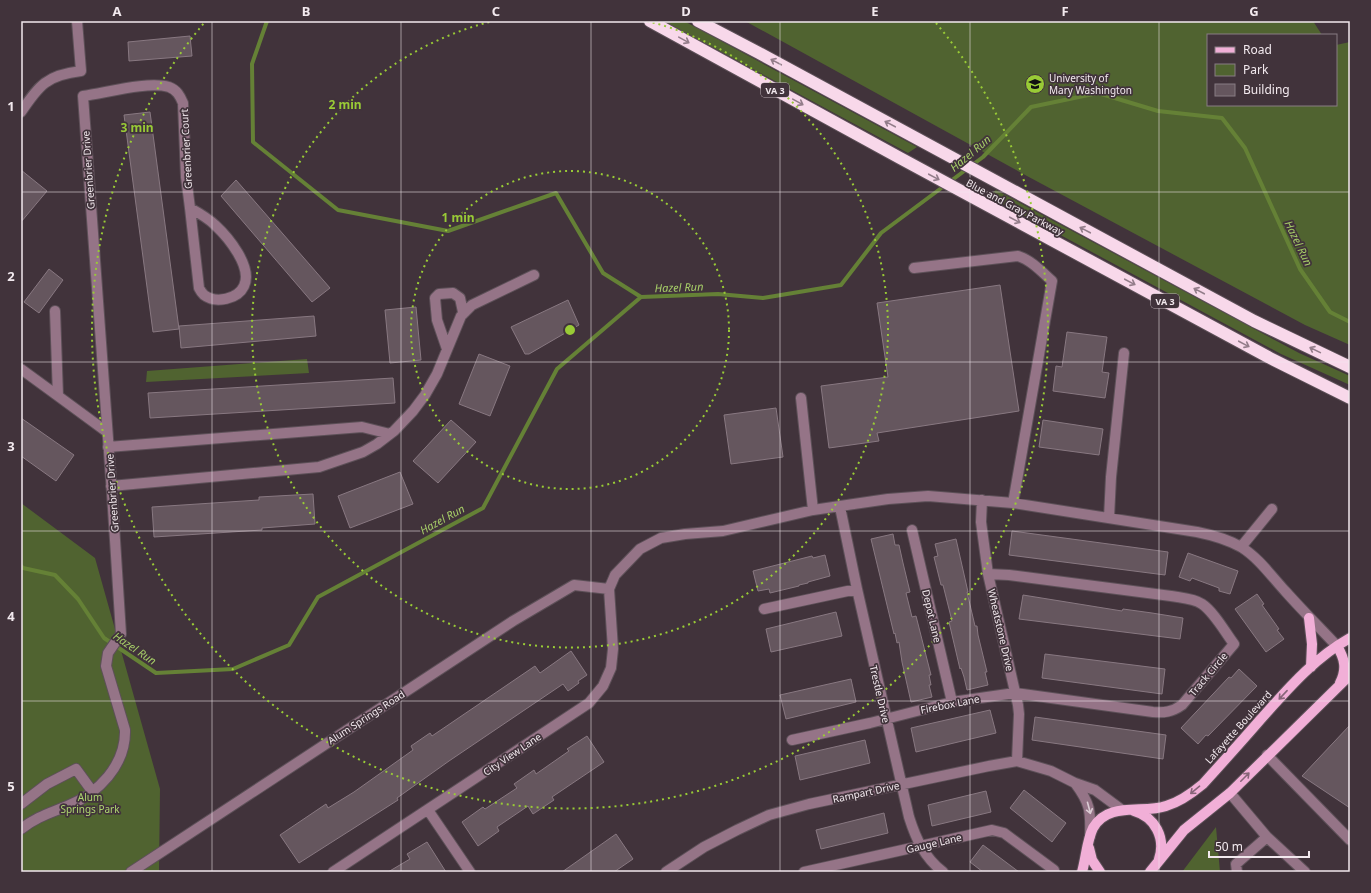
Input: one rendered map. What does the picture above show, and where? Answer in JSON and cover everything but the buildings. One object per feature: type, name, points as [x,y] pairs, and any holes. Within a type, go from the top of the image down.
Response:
[{"type":"highway","name":"Blue and Gray Parkway","points":[[650,21],[1270,358],[1350,398]]},
{"type":"highway","name":"Blue and Gray Parkway","points":[[698,21],[1254,321],[1350,367]]},
{"type":"main road","points":[[1310,618],[1312,644],[1311,667]]},
{"type":"main road","name":"Lafayette Boulevard","points":[[1082,872],[1089,841],[1098,821],[1111,812],[1122,810],[1154,809],[1166,806],[1190,795],[1203,784],[1284,694],[1311,667],[1337,646],[1350,638]]},
{"type":"main road","points":[[1337,646],[1344,659],[1345,665],[1342,678],[1338,686]]},
{"type":"main road","name":"Lafayette Boulevard","points":[[1154,868],[1184,830],[1230,792],[1350,675]]},
{"type":"main road","name":"Lafayette Boulevard","points":[[1132,810],[1146,816],[1157,828],[1160,834],[1162,846],[1154,868]]},
{"type":"main road","points":[[1089,841],[1092,860],[1100,872]]},
{"type":"street","points":[[21,112],[35,91],[46,82],[67,72],[81,71],[77,21]]},
{"type":"street","name":"Greenbrier Court","points":[[83,96],[145,86],[169,87],[176,91],[180,96],[183,103],[186,177],[199,288],[203,295],[209,298],[222,300],[231,298],[245,285],[246,274],[243,263],[225,235],[201,214],[190,208]]},
{"type":"street","name":"Greenbrier Drive","points":[[21,829],[43,814],[68,806],[92,791],[109,775],[122,756],[125,741],[125,730],[106,666],[108,653],[121,634],[83,96]]},
{"type":"street","points":[[914,268],[1018,256],[1029,261],[1052,281],[1013,503]]},
{"type":"street","points":[[111,486],[319,467],[362,452],[377,444],[390,434],[413,411],[425,395],[437,374],[463,312],[472,305],[534,275]]},
{"type":"street","points":[[447,349],[437,320],[435,298],[439,294],[453,293],[460,298],[463,312]]},
{"type":"street","points":[[54,311],[58,396]]},
{"type":"street","points":[[1109,518],[1111,477],[1124,353]]},
{"type":"street","points":[[21,369],[107,432]]},
{"type":"street","points":[[801,398],[813,510]]},
{"type":"street","points":[[108,447],[362,427],[390,434]]},
{"type":"street","points":[[609,589],[615,575],[640,549],[661,538],[685,534],[723,531],[813,510],[888,499],[928,496],[982,500],[1013,503],[1216,536],[1241,547],[1254,556],[1337,646]]},
{"type":"street","name":"Wheatstone Drive","points":[[982,500],[981,522],[988,574],[1019,714],[1017,761]]},
{"type":"street","name":"Trestle Drive","points":[[840,507],[857,589],[909,817],[920,846],[930,860],[943,872]]},
{"type":"street","points":[[1241,547],[1272,509]]},
{"type":"street","name":"Depot Lane","points":[[912,530],[952,702]]},
{"type":"street","name":"Track Circle","points":[[988,574],[1009,575],[1171,596],[1197,601],[1209,610],[1234,644],[1182,705],[1168,712],[1152,712],[1015,693]]},
{"type":"street","name":"Alum Springs Road","points":[[131,872],[520,617],[574,585],[609,589]]},
{"type":"street","name":"City View Lane","points":[[333,872],[589,703],[603,686],[611,668],[613,649],[609,589]]},
{"type":"street","points":[[764,610],[857,589]]},
{"type":"street","name":"Firebox Lane","points":[[792,740],[870,723],[952,702],[1015,693]]},
{"type":"street","points":[[1267,755],[1350,840]]},
{"type":"street","name":"Rampart Drive","points":[[666,872],[704,848],[769,815],[809,804],[1017,761],[1051,770],[1075,783],[1095,790],[1122,810]]},
{"type":"street","points":[[21,804],[47,784],[76,769],[92,791]]},
{"type":"street","points":[[1075,783],[1085,797],[1091,817],[1089,841]]},
{"type":"street","points":[[1230,792],[1267,837],[1305,872]]},
{"type":"street","points":[[428,810],[470,872]]},
{"type":"street","name":"Gauge Lane","points":[[804,872],[846,868],[920,846],[988,831],[1004,833],[1054,870]]},
{"type":"street","points":[[1237,872],[1236,864],[1267,837]]},
{"type":"green space","points":[[664,21],[684,21],[917,147],[908,153]]},
{"type":"green space","points":[[745,21],[1313,21],[1321,34],[1207,34],[1207,106],[1337,106],[1337,45],[1350,42],[1350,345],[1305,325],[1027,176]]},
{"type":"green space","points":[[996,190],[1299,353],[1350,376],[1350,385],[1281,354],[988,196]]},
{"type":"green space","points":[[307,359],[309,373],[146,382],[147,371]]},
{"type":"green space","name":"Alum Springs Park","points":[[21,503],[95,558],[160,789],[159,872],[21,872]]},
{"type":"green space","points":[[1216,827],[1220,872],[1182,872]]},
{"type":"waterway","points":[[267,21],[252,64],[253,142],[338,210],[448,231],[556,193],[603,273],[641,297]]},
{"type":"waterway","name":"Hazel Run","points":[[21,566],[23,568],[55,575],[78,599],[104,638],[156,673],[233,669],[289,645],[318,597],[483,508],[557,369],[641,297],[718,294],[763,298],[841,285],[881,233],[983,157],[1031,107],[1098,93],[1158,111],[1222,118],[1245,148],[1300,269],[1330,312],[1350,322]]},
{"type":"place","name":"University of Mary Washington","points":[[1035,84]]}]
